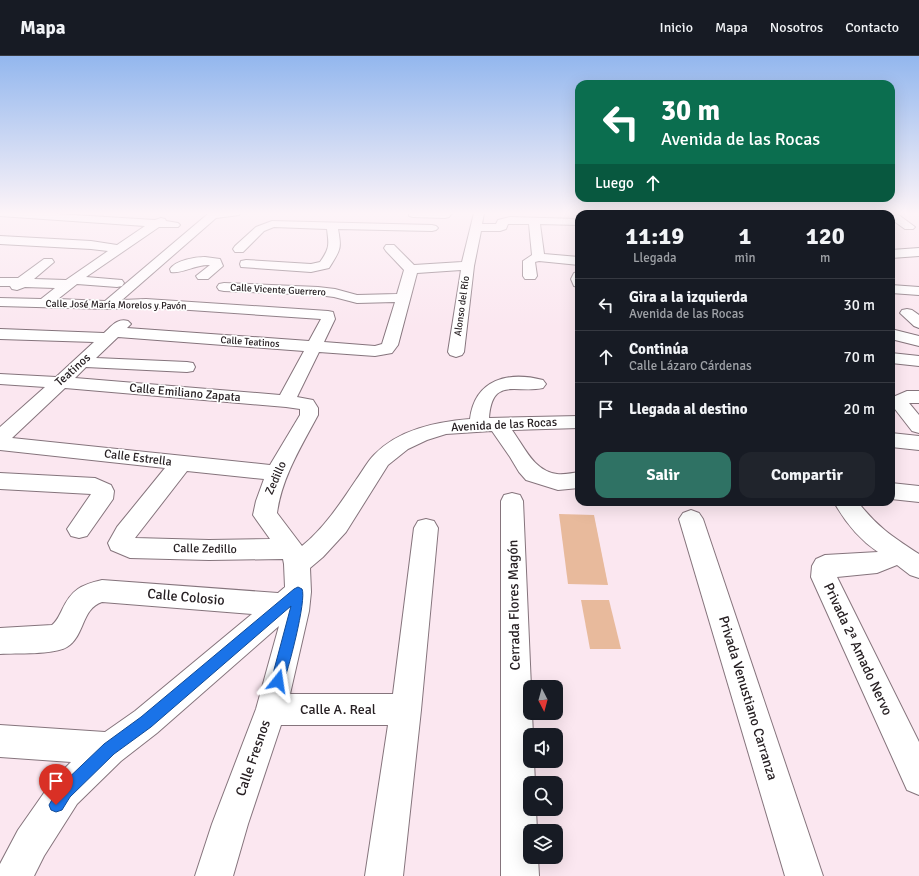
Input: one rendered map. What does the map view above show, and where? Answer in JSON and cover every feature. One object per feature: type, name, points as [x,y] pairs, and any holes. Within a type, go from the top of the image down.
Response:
[{"type":"street","points":[[43,304],[115,251]]},
{"type":"street","points":[[108,305],[170,251]]},
{"type":"street","points":[[246,264],[256,251]]},
{"type":"street","points":[[209,306],[239,267],[246,264],[319,267],[324,265],[333,251]]},
{"type":"street","points":[[393,251],[411,269],[468,266]]},
{"type":"street","name":"Alonso del Río","points":[[456,352],[471,251]]},
{"type":"street","points":[[537,251],[538,257]]},
{"type":"street","points":[[895,254],[919,252]]},
{"type":"street","points":[[530,276],[529,261],[532,259],[538,257],[575,261]]},
{"type":"street","points":[[152,267],[176,269],[198,261],[209,260],[216,262],[217,266],[202,276]]},
{"type":"street","points":[[0,298],[48,262]]},
{"type":"street","points":[[165,280],[176,269]]},
{"type":"street","points":[[402,298],[411,269]]},
{"type":"street","points":[[0,282],[117,283]]},
{"type":"street","name":"Calle Vicente Guerrero","points":[[224,287],[318,291],[335,293],[357,299],[402,298]]},
{"type":"street","points":[[895,289],[919,291]]},
{"type":"street","name":"Calle Teatinos","points":[[7,323],[111,335],[313,346],[375,351],[386,350],[390,345],[402,298]]},
{"type":"street","name":"Calle José María Morelos y Pavón","points":[[0,302],[108,305],[146,303],[328,314],[328,319],[313,346]]},
{"type":"street","name":"Teatinos","points":[[0,438],[146,303]]},
{"type":"street","points":[[907,312],[919,323]]},
{"type":"street","points":[[895,335],[919,341]]},
{"type":"street","points":[[286,401],[313,346]]},
{"type":"street","points":[[895,359],[919,362]]},
{"type":"street","points":[[82,362],[187,367]]},
{"type":"street","name":"Calle Emiliano Zapata","points":[[0,379],[59,382],[286,401],[306,404],[309,408]]},
{"type":"street","points":[[537,384],[509,382],[499,385],[487,394],[482,404],[488,425],[520,454],[526,467],[534,475],[558,482],[575,480]]},
{"type":"street","points":[[919,397],[907,397],[899,401],[901,406],[919,426]]},
{"type":"street","name":"Zedillo","points":[[292,578],[265,515],[267,498],[276,473],[309,415],[309,408]]},
{"type":"street","name":"Avenida de las Rocas","points":[[14,876],[31,843],[65,792],[109,749],[146,722],[292,578],[314,550],[338,525],[380,460],[401,444],[420,435],[445,428],[575,422]]},
{"type":"street","points":[[895,440],[919,443]]},
{"type":"street","name":"Calle Estrella","points":[[0,443],[276,473]]},
{"type":"street","name":"Calle Zedillo","points":[[181,463],[125,534],[120,544],[130,548],[210,550],[292,578]]},
{"type":"street","points":[[0,482],[95,486],[103,491],[102,498],[79,529]]},
{"type":"street","points":[[895,491],[919,494]]},
{"type":"street","name":"Cerrada Flores Magón","points":[[512,502],[520,876]]},
{"type":"street","points":[[848,506],[860,522],[875,537],[908,560]]},
{"type":"street","name":"Privada Venustiano Carranza","points":[[692,519],[804,876]]},
{"type":"street","points":[[384,876],[406,710],[426,528]]},
{"type":"street","name":"Privada 2ª Amado Nervo","points":[[908,560],[825,566],[824,577],[919,778]]},
{"type":"street","name":"Calle Colosio","points":[[0,641],[56,638],[66,631],[77,606],[88,595],[102,591],[292,578]]},
{"type":"street","name":"Calle Fresnos","points":[[214,876],[230,824],[270,709],[296,611],[292,578]]},
{"type":"street","name":"Calle A. Real","points":[[270,709],[406,710]]},
{"type":"street","points":[[0,741],[109,749]]},
{"type":"shaded area","points":[[559,514],[594,515],[608,585],[568,584]]},
{"type":"shaded area","points":[[581,600],[609,600],[621,649],[590,649]]},
{"type":"route","points":[[56,805],[65,792],[109,749],[146,722],[298,592],[296,611],[278,681]]}]
